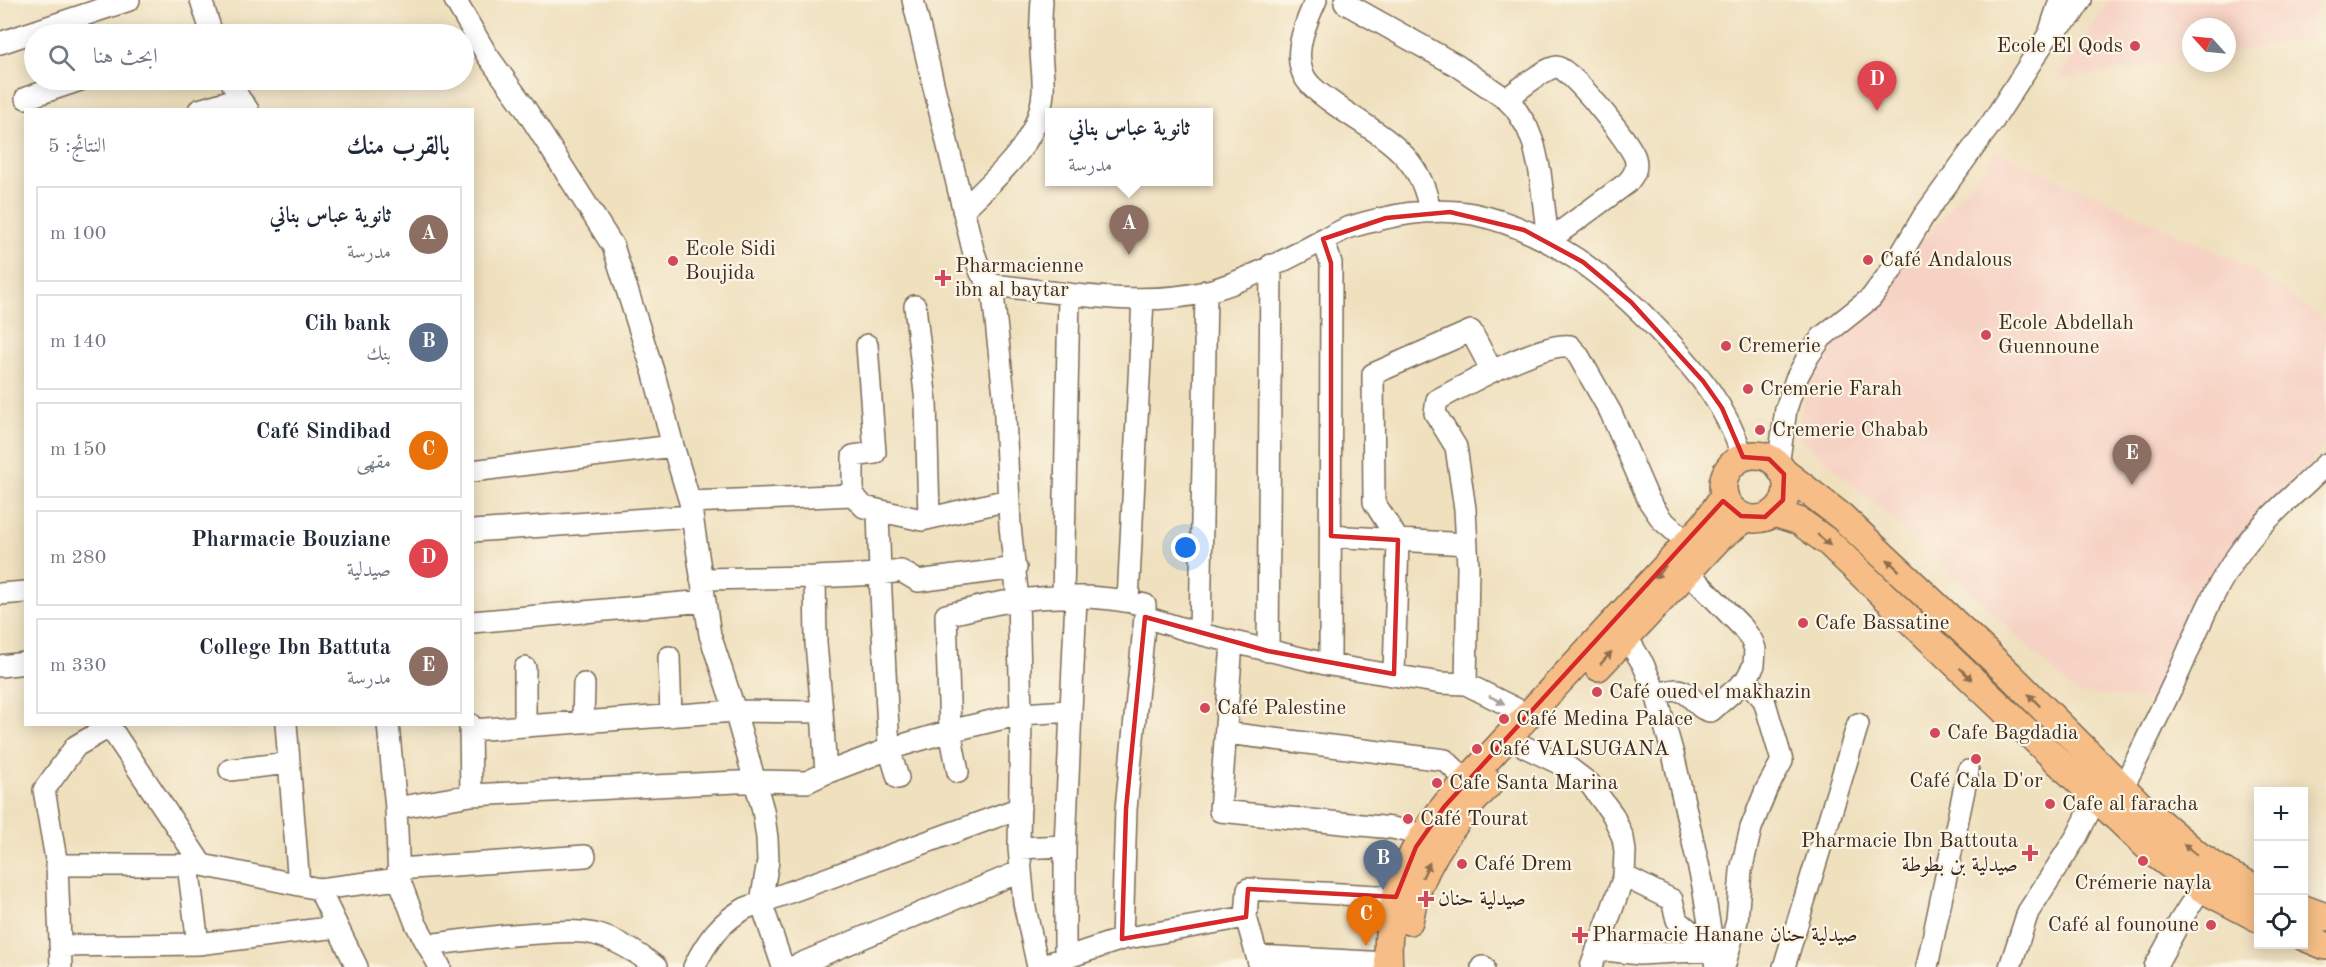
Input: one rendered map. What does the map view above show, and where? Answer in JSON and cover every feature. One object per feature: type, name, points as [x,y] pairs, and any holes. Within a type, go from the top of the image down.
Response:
[{"type":"main road","points":[[1779,468],[1785,479],[1786,490],[1781,505],[1774,513],[1760,518],[1746,518],[1730,508],[1724,496],[1723,486],[1726,473],[1731,465],[1743,458],[1759,456],[1769,459],[1851,525],[2011,676],[2122,789],[2198,855],[2254,886]]},
{"type":"main road","points":[[1395,966],[1388,931],[1395,897],[1407,867],[1424,836],[1444,807],[1705,524],[1724,496]]},
{"type":"main road","points":[[1774,513],[1799,521],[1829,543],[2155,854],[2201,888],[2254,915]]},
{"type":"main road","points":[[1395,966],[1418,887],[1434,855],[1455,823],[1481,792],[1687,571],[1719,538],[1746,518]]},
{"type":"main road","points":[[2308,910],[2326,917]]},
{"type":"main road","points":[[2308,939],[2326,946]]},
{"type":"street","points":[[57,24],[129,0]]},
{"type":"street","points":[[201,0],[208,24]]},
{"type":"street","points":[[455,0],[469,24]]},
{"type":"street","points":[[899,0],[915,6],[973,250],[981,273],[992,285],[1004,395],[1008,500],[1018,600],[1021,714],[1019,848],[1024,903],[1037,967],[1122,939],[1246,917]]},
{"type":"street","points":[[963,210],[1015,158],[1029,138],[1038,116],[1043,93],[1040,43],[1042,0]]},
{"type":"street","points":[[1316,0],[1299,57],[1302,72],[1310,84],[1323,96],[1402,152],[1423,183],[1430,212]]},
{"type":"street","points":[[1779,468],[1786,409],[1796,379],[1809,355],[1822,337],[1855,313],[1879,288],[1923,217],[1993,121],[2049,34],[2060,0]]},
{"type":"street","points":[[2049,34],[2071,16],[2080,0]]},
{"type":"street","points":[[1344,3],[1456,65],[1506,99],[1521,118],[1534,145],[1540,172],[1548,241]]},
{"type":"street","points":[[474,33],[487,55],[524,105],[613,246],[651,363],[691,509],[710,635],[757,781],[767,838],[768,861],[761,903],[783,967]]},
{"type":"street","points":[[0,43],[24,35]]},
{"type":"street","points":[[1506,99],[1547,71],[1556,67],[1561,68],[1587,93],[1633,152],[1636,160],[1634,174],[1627,183],[1548,241]]},
{"type":"street","points":[[26,99],[52,90]]},
{"type":"street","points":[[205,108],[239,96]]},
{"type":"street","points":[[992,285],[1069,294],[1143,299],[1177,297],[1206,291],[1271,265],[1323,239],[1362,223],[1430,212],[1472,214],[1501,222],[1548,241],[1583,262],[1631,302],[1683,357],[1722,408],[1743,458]]},
{"type":"street","points":[[1323,239],[1331,263],[1330,665]]},
{"type":"street","points":[[1268,651],[1271,265]]},
{"type":"street","points":[[1200,634],[1206,291]]},
{"type":"street","points":[[1065,958],[1065,846],[1070,711],[1069,294]]},
{"type":"street","points":[[1128,601],[1143,299]]},
{"type":"street","points":[[915,306],[926,402],[929,516]]},
{"type":"street","points":[[1394,674],[1398,540],[1374,502],[1373,374],[1471,331],[1492,371]]},
{"type":"street","points":[[867,345],[875,453],[853,456],[853,495],[864,507],[922,519],[1008,500]]},
{"type":"street","points":[[1466,684],[1465,509],[1456,447],[1435,413],[1437,400],[1492,371],[1554,346],[1570,346],[1578,355],[1611,413],[1649,501],[1662,520],[1687,542]]},
{"type":"street","points":[[474,471],[673,446]]},
{"type":"street","points":[[2122,789],[2154,727],[2199,625],[2226,573],[2242,548],[2264,522],[2326,464]]},
{"type":"street","points":[[474,531],[853,495]]},
{"type":"street","points":[[878,510],[889,750],[898,778]]},
{"type":"street","points":[[1331,536],[1466,544]]},
{"type":"street","points":[[701,579],[815,578],[901,572],[918,581],[1016,568]]},
{"type":"street","points":[[1656,694],[1680,691],[1690,696],[1702,710],[1710,711],[1751,673],[1755,657],[1752,641],[1743,628],[1687,571]]},
{"type":"street","points":[[815,578],[816,643],[826,773]]},
{"type":"street","points":[[0,594],[24,592]]},
{"type":"street","points":[[958,772],[950,731],[946,615],[1018,600],[1070,597],[1128,601],[1145,605],[1126,808],[1122,939]]},
{"type":"street","points":[[474,622],[705,601]]},
{"type":"street","points":[[1144,617],[1200,634],[1330,665],[1441,683],[1466,684],[1528,715]]},
{"type":"street","points":[[1626,636],[1643,664],[1656,694],[1690,821],[1718,962]]},
{"type":"street","points":[[1232,642],[1220,811],[1392,828],[1424,836]]},
{"type":"street","points":[[669,657],[671,716]]},
{"type":"street","points":[[0,666],[24,663]]},
{"type":"street","points":[[525,668],[525,726]]},
{"type":"street","points":[[1718,962],[1737,921],[1741,871],[1751,828],[1766,790],[1782,761],[1764,700],[1746,680]]},
{"type":"street","points":[[583,722],[584,684]]},
{"type":"street","points":[[471,795],[471,727],[525,726],[735,711],[822,712]]},
{"type":"street","points":[[396,808],[471,795],[757,781],[807,782],[889,750],[950,731],[1021,714],[1070,711]]},
{"type":"street","points":[[1784,967],[1858,724]]},
{"type":"street","points":[[61,967],[57,865],[44,790],[76,746],[108,726],[195,865],[198,944]]},
{"type":"street","points":[[286,726],[288,763],[309,887],[337,927],[357,967]]},
{"type":"street","points":[[388,726],[396,808],[398,874],[416,924],[440,967]]},
{"type":"street","points":[[1226,732],[1445,760],[1467,781]]},
{"type":"street","points":[[1525,747],[1569,768],[1590,784],[1613,815],[1623,838],[1624,876],[1594,958],[1640,954],[1718,962]]},
{"type":"street","points":[[230,770],[288,763]]},
{"type":"street","points":[[1927,967],[1968,771]]},
{"type":"street","points":[[2010,967],[2028,912],[2077,836],[2096,798]]},
{"type":"street","points":[[694,967],[706,945],[724,923],[737,913],[1020,808]]},
{"type":"street","points":[[1019,848],[1065,846]]},
{"type":"street","points":[[57,865],[195,865],[309,887],[398,874],[585,856]]},
{"type":"street","points":[[793,967],[1021,871]]},
{"type":"street","points":[[1624,876],[1672,900],[1677,920],[1718,962]]},
{"type":"street","points":[[2155,967],[2201,888]]},
{"type":"street","points":[[1395,897],[1248,889],[1246,917],[1258,961],[1395,966]]},
{"type":"street","points":[[60,946],[198,944],[337,927]]},
{"type":"street","points":[[428,945],[498,935],[572,930],[595,934],[617,942],[656,967]]},
{"type":"highlighted area","points":[[1450,212],[1524,230],[1583,262],[1631,302],[1703,381],[1722,408],[1743,457],[1769,459],[1784,474],[1783,500],[1765,517],[1741,516],[1723,501],[1444,807],[1416,847],[1396,897],[1248,889],[1246,917],[1122,939],[1126,809],[1145,617],[1268,651],[1394,674],[1398,540],[1331,536],[1331,263],[1323,239],[1386,218]]},
{"type":"shaded area","name":"Ecole El Qods","points":[[2110,0],[2324,0],[2310,19],[2314,39],[2236,52],[2236,18],[2182,18],[2182,60],[2056,81]]},
{"type":"shaded area","points":[[1998,151],[2245,265],[2326,320],[2326,445],[2312,463],[2265,506],[2225,557],[2151,700],[2076,693],[1917,541],[1797,435],[1807,389],[1828,346],[1857,324]]},
{"type":"place","name":"Ecole El Qods","points":[[2135,46]]},
{"type":"place","name":"Pharmacie Bouziane","points":[[1877,111]]},
{"type":"place","name":"ثانوية عباس بناني","points":[[1129,255]]},
{"type":"place","name":"Café Andalous","points":[[1868,260]]},
{"type":"place","name":"Ecole Sidi Boujida","points":[[673,261]]},
{"type":"place","name":"Pharmacienne ibn al baytar","points":[[943,278]]},
{"type":"place","name":"Ecole Abdellah Guennoune","points":[[1986,335]]},
{"type":"place","name":"Cremerie","points":[[1726,346]]},
{"type":"place","name":"Cremerie Farah","points":[[1748,389]]},
{"type":"place","name":"Cremerie Chabab","points":[[1760,430]]},
{"type":"place","name":"College Ibn Battuta","points":[[2132,485]]},
{"type":"place","name":"Cafe Bassatine","points":[[1803,623]]},
{"type":"place","name":"Café oued el makhazin","points":[[1597,692]]},
{"type":"place","name":"Café Palestine","points":[[1205,708]]},
{"type":"place","name":"Café Medina Palace","points":[[1504,719]]},
{"type":"place","name":"Cafe Bagdadia","points":[[1935,733]]},
{"type":"place","name":"Café VALSUGANA","points":[[1477,749]]},
{"type":"place","name":"Café Cala D'or","points":[[1976,759]]},
{"type":"place","name":"Cafe Santa Marina","points":[[1437,783]]},
{"type":"place","name":"Cafe al faracha","points":[[2050,804]]},
{"type":"place","name":"Café Tourat","points":[[1408,819]]},
{"type":"place","name":"Pharmacie Ibn Battouta صيدلية بن بطوطة","points":[[2030,853]]},
{"type":"place","name":"Crémerie nayla","points":[[2143,861]]},
{"type":"place","name":"Café Drem","points":[[1462,864]]},
{"type":"place","name":"Cih bank","points":[[1383,890]]},
{"type":"place","name":"صيدلية حنان","points":[[1426,899]]},
{"type":"place","name":"Café al founoune","points":[[2211,925]]},
{"type":"place","name":"Pharmacie Hanane صيدلية حنان","points":[[1580,935]]},
{"type":"place","name":"Café Sindibad","points":[[1366,946]]}]
